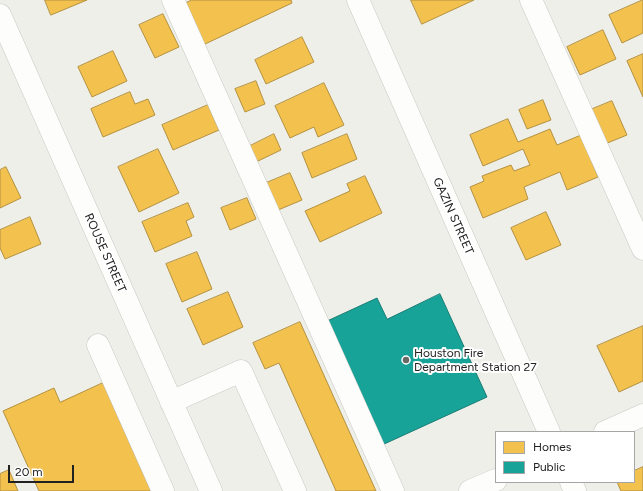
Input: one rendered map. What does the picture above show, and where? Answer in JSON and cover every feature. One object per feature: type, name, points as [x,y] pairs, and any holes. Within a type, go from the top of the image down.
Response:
[{"type":"street","points":[[173,0],[392,491]]},
{"type":"street","name":"GAZIN STREET","points":[[358,0],[548,431]]},
{"type":"street","points":[[531,0],[643,249]]},
{"type":"street","name":"ROUSE STREET","points":[[0,15],[211,491]]},
{"type":"street","points":[[98,346],[163,491]]},
{"type":"street","points":[[171,402],[241,371],[295,491]]},
{"type":"street","points":[[607,431],[643,415]]},
{"type":"street","points":[[470,491],[495,480]]},
{"type":"building: Homes","points":[[45,0],[87,0],[51,15]]},
{"type":"building: Homes","points":[[192,0],[291,0],[292,3],[203,45],[184,4]]},
{"type":"building: Homes","points":[[411,0],[474,0],[422,24]]},
{"type":"building: Homes","points":[[643,0],[643,33],[622,43],[609,15]]},
{"type":"building: Homes","points":[[163,14],[179,47],[155,58],[139,25]]},
{"type":"building: Homes","points":[[603,30],[616,59],[580,75],[567,47]]},
{"type":"building: Homes","points":[[302,37],[314,62],[266,84],[255,60]]},
{"type":"building: Homes","points":[[113,51],[127,81],[92,97],[78,67]]},
{"type":"building: Homes","points":[[643,54],[643,97],[627,61]]},
{"type":"building: Homes","points":[[256,81],[265,104],[245,112],[235,89]]},
{"type":"building: Homes","points":[[324,83],[344,125],[318,137],[314,127],[290,138],[275,106]]},
{"type":"building: Homes","points":[[130,92],[135,104],[148,99],[155,115],[103,137],[91,109]]},
{"type":"building: Homes","points":[[543,100],[551,120],[527,129],[519,110]]},
{"type":"building: Homes","points":[[612,101],[627,135],[605,144],[590,110]]},
{"type":"building: Homes","points":[[208,105],[219,130],[173,150],[162,125]]},
{"type":"building: Homes","points":[[508,119],[518,142],[550,129],[557,145],[581,135],[598,177],[567,190],[560,172],[524,187],[528,199],[483,218],[470,187],[484,181],[482,176],[511,165],[514,171],[530,165],[523,149],[483,166],[470,135]]},
{"type":"building: Homes","points":[[274,134],[281,150],[256,162],[248,147]]},
{"type":"building: Homes","points":[[347,134],[357,159],[312,178],[302,153]]},
{"type":"building: Homes","points":[[158,149],[179,193],[139,212],[118,167]]},
{"type":"building: Homes","points":[[6,167],[21,198],[0,208],[0,170]]},
{"type":"building: Homes","points":[[290,173],[302,200],[271,213],[259,186]]},
{"type":"building: Homes","points":[[365,176],[382,213],[320,242],[305,211],[350,191],[347,184]]},
{"type":"building: Homes","points":[[247,198],[256,219],[230,230],[221,208]]},
{"type":"building: Homes","points":[[188,203],[194,217],[186,221],[192,236],[155,252],[142,222]]},
{"type":"building: Homes","points":[[546,212],[561,245],[526,260],[511,228]]},
{"type":"building: Homes","points":[[30,217],[41,244],[5,259],[0,248],[0,230]]},
{"type":"building: Homes","points":[[197,252],[212,289],[182,302],[166,264]]},
{"type":"building: Homes","points":[[228,292],[243,327],[203,345],[187,309]]},
{"type":"building: Homes","points":[[300,322],[376,491],[336,491],[279,363],[265,369],[253,343]]},
{"type":"building: Homes","points":[[643,326],[643,381],[619,392],[597,346]]},
{"type":"building: Homes","points":[[103,383],[151,491],[39,491],[3,411],[54,388],[60,402]]},
{"type":"building: Homes","points":[[643,467],[643,491],[621,491],[617,483],[635,483],[635,471]]},
{"type":"building: Homes","points":[[9,470],[18,491],[0,491],[0,474]]},
{"type":"building: Public","name":"Houston Fire Department Station 27","points":[[440,294],[487,397],[382,445],[325,322],[377,298],[387,319]]},
{"type":"place","name":"Houston Fire Department Station 27","points":[[406,360]]}]
